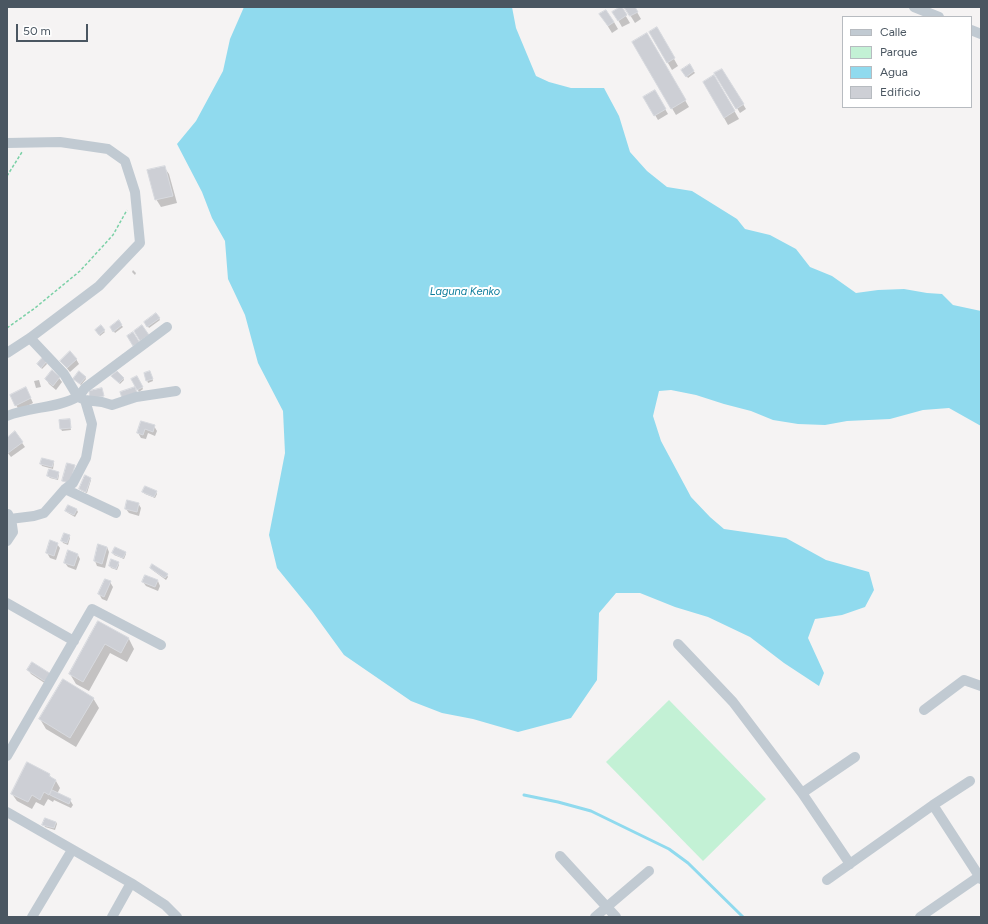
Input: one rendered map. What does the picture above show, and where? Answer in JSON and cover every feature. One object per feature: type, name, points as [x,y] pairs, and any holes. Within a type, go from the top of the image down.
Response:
[{"type":"street","points":[[914,7],[936,16]]},
{"type":"street","points":[[7,143],[60,142],[108,149],[125,161],[135,192],[140,243],[99,286],[30,338],[7,353]]},
{"type":"street","points":[[81,398],[85,388],[167,327]]},
{"type":"street","points":[[7,541],[13,532],[8,516],[34,516],[44,513],[65,489],[74,483],[86,458],[92,424],[81,398],[64,374],[30,338]]},
{"type":"street","points":[[7,416],[19,411],[81,398],[112,405],[136,397],[176,391]]},
{"type":"street","points":[[65,489],[116,513]]},
{"type":"street","points":[[7,603],[74,641]]},
{"type":"street","points":[[7,756],[92,609],[161,646]]},
{"type":"street","points":[[678,644],[733,702],[802,793],[850,864]]},
{"type":"street","points":[[924,710],[964,680],[981,686]]},
{"type":"street","points":[[802,793],[855,758]]},
{"type":"street","points":[[827,880],[933,805],[970,781]]},
{"type":"street","points":[[920,917],[980,877],[933,805]]},
{"type":"street","points":[[7,812],[131,883],[165,905],[177,917]]},
{"type":"street","points":[[32,917],[72,850]]},
{"type":"street","points":[[560,856],[616,917]]},
{"type":"street","points":[[595,917],[649,871]]},
{"type":"street","points":[[112,917],[131,883]]},
{"type":"path","points":[[7,176],[27,143]]},
{"type":"path","points":[[7,328],[35,308],[80,271],[113,235],[135,192]]},
{"type":"green space","points":[[669,700],[766,799],[703,861],[606,762]]},
{"type":"water","name":"Laguna Kenko","points":[[244,7],[512,7],[516,28],[536,76],[549,82],[571,88],[604,88],[619,116],[630,152],[647,171],[667,187],[692,191],[737,219],[745,229],[770,235],[796,249],[810,267],[832,276],[856,293],[904,289],[942,294],[953,305],[981,311],[981,426],[949,408],[923,410],[890,419],[847,421],[825,425],[798,424],[773,420],[751,411],[696,395],[671,390],[659,391],[653,416],[661,441],[691,497],[710,517],[724,529],[786,538],[826,560],[869,572],[874,590],[865,607],[842,615],[815,619],[808,638],[824,673],[819,686],[784,663],[750,637],[708,617],[675,607],[640,593],[616,593],[599,613],[597,680],[571,718],[518,732],[473,719],[442,713],[411,701],[344,655],[312,611],[277,568],[269,535],[285,453],[283,411],[258,363],[245,315],[228,279],[225,241],[212,218],[202,192],[177,144],[196,121],[223,71],[230,39]]},
{"type":"building","points":[[622,7],[627,15],[618,21],[612,12]]},
{"type":"building","points":[[624,7],[635,7],[638,12],[630,16]]},
{"type":"building","points":[[606,10],[614,22],[608,26],[599,14]]},
{"type":"building","points":[[657,27],[675,58],[667,63],[649,32]]},
{"type":"building","points":[[647,33],[686,100],[671,109],[632,42]]},
{"type":"building","points":[[690,64],[694,71],[686,77],[681,70]]},
{"type":"building","points":[[722,69],[744,104],[736,109],[714,73]]},
{"type":"building","points":[[714,75],[735,111],[724,118],[703,82]]},
{"type":"building","points":[[655,90],[666,109],[654,116],[643,97]]},
{"type":"building","points":[[165,166],[173,196],[155,200],[147,170]]},
{"type":"building","points":[[156,313],[160,318],[147,327],[144,322]]},
{"type":"building","points":[[119,320],[122,325],[113,332],[110,327]]},
{"type":"building","points":[[101,325],[105,330],[99,335],[95,330]]},
{"type":"building","points":[[142,325],[149,335],[140,341],[134,331]]},
{"type":"building","points":[[133,332],[140,343],[133,346],[127,336]]},
{"type":"building","points":[[70,351],[77,359],[67,368],[60,361]]},
{"type":"building","points":[[43,357],[47,361],[41,368],[37,364]]},
{"type":"building","points":[[52,370],[60,377],[53,386],[45,379]]},
{"type":"building","points":[[79,371],[86,377],[80,384],[73,379]]},
{"type":"building","points":[[117,371],[124,378],[119,383],[111,376]]},
{"type":"building","points":[[150,371],[153,379],[146,381],[144,373]]},
{"type":"building","points":[[137,376],[143,387],[137,390],[131,379]]},
{"type":"building","points":[[26,387],[31,398],[15,406],[10,395]]},
{"type":"building","points":[[135,387],[137,393],[122,398],[120,392]]},
{"type":"building","points":[[102,388],[104,396],[90,399],[89,391]]},
{"type":"building","points":[[70,419],[71,428],[60,429],[59,420]]},
{"type":"building","points":[[141,421],[155,425],[153,432],[145,429],[143,435],[137,433]]},
{"type":"building","points":[[15,431],[23,442],[8,453],[7,438]]},
{"type":"building","points":[[42,458],[54,461],[52,467],[40,464]]},
{"type":"building","points":[[67,463],[75,465],[70,483],[62,481]]},
{"type":"building","points":[[49,469],[59,472],[57,479],[47,476]]},
{"type":"building","points":[[85,475],[91,478],[86,492],[79,489]]},
{"type":"building","points":[[145,486],[157,491],[154,497],[142,492]]},
{"type":"building","points":[[127,500],[139,503],[137,512],[125,509]]},
{"type":"building","points":[[68,505],[77,509],[74,515],[65,511]]},
{"type":"building","points":[[64,533],[70,535],[67,543],[61,541]]},
{"type":"building","points":[[50,540],[58,543],[54,556],[46,553]]},
{"type":"building","points":[[98,544],[107,547],[102,564],[94,561]]},
{"type":"building","points":[[115,547],[126,552],[123,558],[112,553]]},
{"type":"building","points":[[68,550],[78,554],[74,566],[64,563]]},
{"type":"building","points":[[111,559],[119,562],[116,569],[109,566]]},
{"type":"building","points":[[152,564],[168,574],[165,578],[150,568]]},
{"type":"building","points":[[145,575],[158,580],[155,587],[142,582]]},
{"type":"building","points":[[105,579],[111,581],[104,597],[98,594]]},
{"type":"building","points":[[98,621],[129,638],[121,653],[105,644],[83,682],[69,674]]},
{"type":"building","points":[[32,662],[51,674],[46,682],[27,670]]},
{"type":"building","points":[[63,679],[94,698],[70,738],[39,719]]},
{"type":"building","points":[[27,762],[50,774],[49,776],[56,780],[49,795],[44,792],[40,800],[32,795],[28,802],[11,794]]},
{"type":"building","points":[[52,790],[71,799],[69,804],[50,795]]},
{"type":"building","points":[[45,818],[56,822],[54,828],[42,825]]},
{"type":"waterway","points":[[524,795],[591,811],[669,849],[688,863],[743,917]]}]
